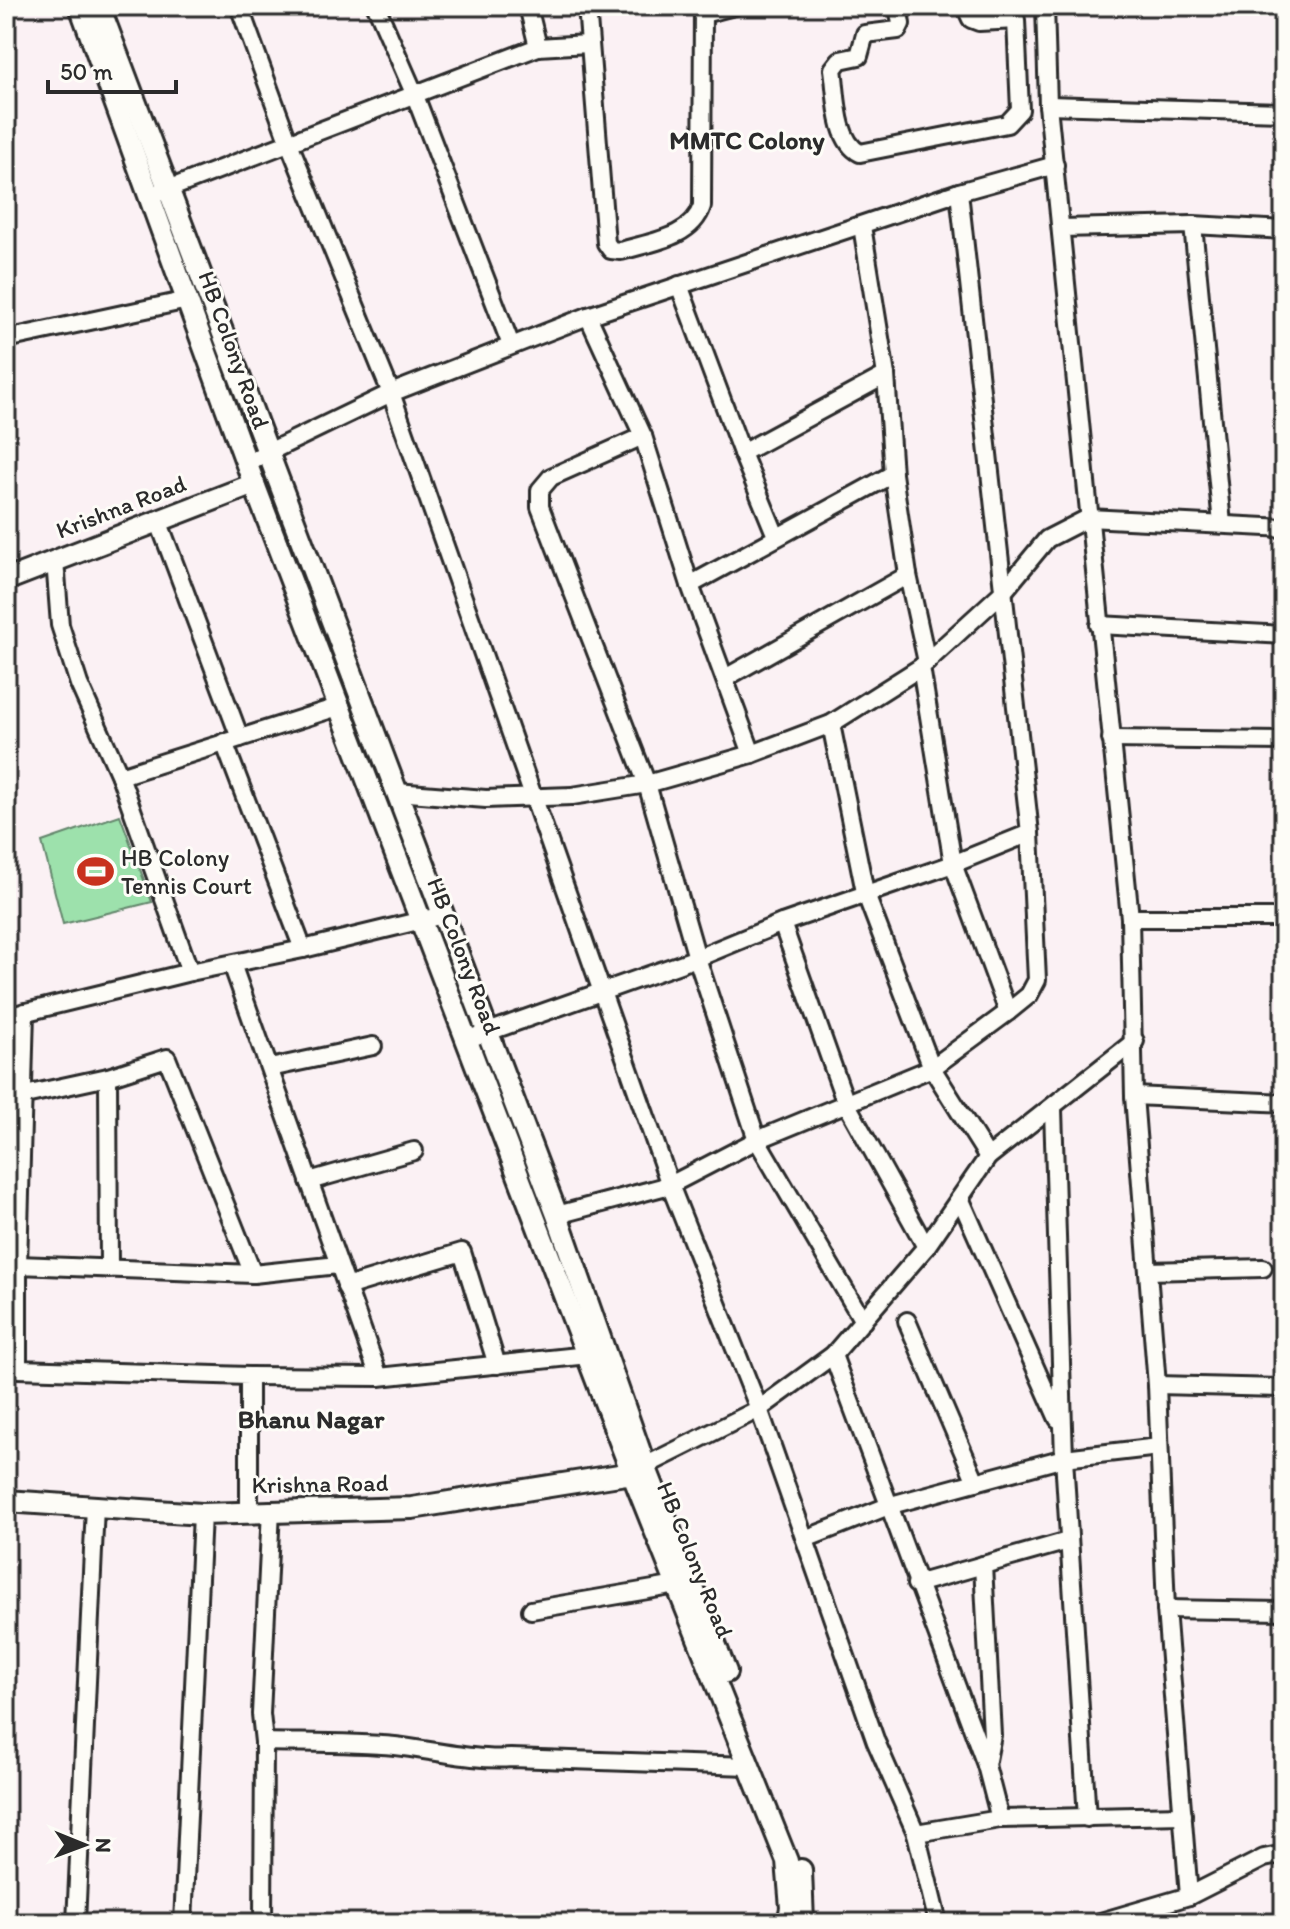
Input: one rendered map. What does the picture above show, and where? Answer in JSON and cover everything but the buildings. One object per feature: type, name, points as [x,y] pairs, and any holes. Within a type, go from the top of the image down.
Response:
[{"type":"street","name":"HB Colony Road","points":[[80,6],[160,192],[188,300],[246,463],[341,706],[433,918],[588,1355],[638,1470],[677,1585],[787,1861],[791,1908],[788,1923]]},
{"type":"street","points":[[6,1017],[433,918],[396,792],[266,454],[160,192],[99,6]]},
{"type":"street","points":[[239,6],[289,143],[391,393],[600,993],[670,1185],[759,1409],[876,1742],[916,1833],[938,1923]]},
{"type":"street","points":[[376,6],[414,93],[511,345]]},
{"type":"street","points":[[528,6],[538,47]]},
{"type":"street","points":[[587,6],[606,243],[611,250],[621,251],[685,230],[698,220],[702,206],[703,10],[734,6]]},
{"type":"street","points":[[898,6],[901,24],[898,30],[865,34],[859,56],[840,60],[833,69],[844,138],[851,148],[860,153],[1007,124],[1016,118],[1020,110],[1016,20]]},
{"type":"street","points":[[965,6],[971,19],[979,22],[1016,20],[1045,12],[1048,105],[1130,918],[1134,1096],[1157,1385],[1166,1609],[1189,1896]]},
{"type":"street","points":[[160,192],[538,47],[588,44]]},
{"type":"street","points":[[1048,105],[1284,112]]},
{"type":"street","points":[[246,463],[391,393],[588,316],[959,192],[1055,165]]},
{"type":"street","points":[[557,1215],[670,1185],[757,1140],[845,1101],[932,1068],[1029,995],[1037,980],[1030,833],[959,192]]},
{"type":"street","points":[[1061,228],[1193,225],[1284,230]]},
{"type":"street","points":[[1193,225],[1222,524]]},
{"type":"street","points":[[862,226],[886,375],[893,474],[953,864],[1008,1012]]},
{"type":"street","points":[[679,285],[776,536]]},
{"type":"street","points":[[6,339],[188,300]]},
{"type":"street","points":[[588,316],[643,436],[690,585],[727,677],[752,754]]},
{"type":"street","points":[[742,453],[886,375]]},
{"type":"street","points":[[643,436],[551,477],[540,490],[540,507],[647,784],[697,958],[757,1140],[863,1321]]},
{"type":"street","points":[[690,585],[893,474]]},
{"type":"street","name":"Krishna Road","points":[[6,580],[254,484]]},
{"type":"street","points":[[396,792],[486,799],[572,796],[647,784],[752,754],[831,724],[924,664],[1004,591],[1047,539],[1088,518],[1284,528]]},
{"type":"street","points":[[158,520],[303,949]]},
{"type":"street","points":[[55,560],[60,625],[79,684],[120,776],[190,972]]},
{"type":"street","points":[[727,677],[908,575]]},
{"type":"street","points":[[1099,625],[1284,635]]},
{"type":"street","points":[[120,776],[341,706]]},
{"type":"street","points":[[831,724],[865,892],[932,1068],[988,1157]]},
{"type":"street","points":[[1111,739],[1284,741]]},
{"type":"street","points":[[803,1923],[800,1859],[638,1470],[557,1215],[477,1036],[697,958],[782,923],[953,864],[1030,833]]},
{"type":"street","points":[[1130,918],[1284,918]]},
{"type":"street","points":[[782,923],[845,1101],[926,1247]]},
{"type":"street","points":[[232,964],[379,1377]]},
{"type":"street","points":[[25,1012],[18,1369],[379,1377],[588,1355]]},
{"type":"street","points":[[638,1470],[759,1409],[833,1355],[926,1247],[988,1157],[1053,1109],[1135,1041]]},
{"type":"street","points":[[270,1068],[373,1046]]},
{"type":"street","points":[[25,1095],[108,1077],[167,1058],[253,1274]]},
{"type":"street","points":[[108,1077],[109,1269]]},
{"type":"street","points":[[1134,1096],[1284,1103]]},
{"type":"street","points":[[1053,1109],[1064,1458],[1087,1818]]},
{"type":"street","points":[[309,1181],[414,1151]]},
{"type":"street","points":[[960,1198],[1063,1429]]},
{"type":"street","points":[[346,1287],[462,1252],[497,1365]]},
{"type":"street","points":[[18,1265],[253,1274],[338,1265]]},
{"type":"street","points":[[1148,1271],[1263,1268]]},
{"type":"street","points":[[907,1321],[976,1482]]},
{"type":"street","points":[[833,1355],[986,1765],[1000,1819]]},
{"type":"street","points":[[249,1376],[249,1510]]},
{"type":"street","points":[[1157,1385],[1284,1388]]},
{"type":"street","points":[[805,1539],[891,1505],[1064,1458],[1159,1447]]},
{"type":"street","name":"Krishna Road","points":[[6,1501],[202,1514],[249,1510],[412,1508],[638,1470]]},
{"type":"street","points":[[76,1923],[95,1506]]},
{"type":"street","points":[[263,1923],[264,1742],[261,1714],[271,1510]]},
{"type":"street","points":[[183,1923],[202,1514]]},
{"type":"street","points":[[916,1584],[1068,1541]]},
{"type":"street","points":[[983,1565],[992,1735],[986,1765]]},
{"type":"street","points":[[531,1610],[677,1585]]},
{"type":"street","points":[[1166,1609],[1284,1611]]},
{"type":"street","points":[[264,1742],[370,1744],[469,1754],[486,1760],[511,1758],[749,1766]]},
{"type":"street","points":[[916,1833],[1000,1819],[1183,1815]]},
{"type":"street","points":[[1097,1923],[1189,1896],[1264,1858],[1284,1854]]},
{"type":"green space","name":"HB Colony Tennis Court","points":[[120,815],[152,902],[63,924],[42,842]]},
{"type":"place","name":"HB Colony Tennis Court","points":[[95,872]]},
{"type":"district","name":"MMTC Colony","points":[[747,140]]},
{"type":"district","name":"Bhanu Nagar","points":[[311,1419]]}]
